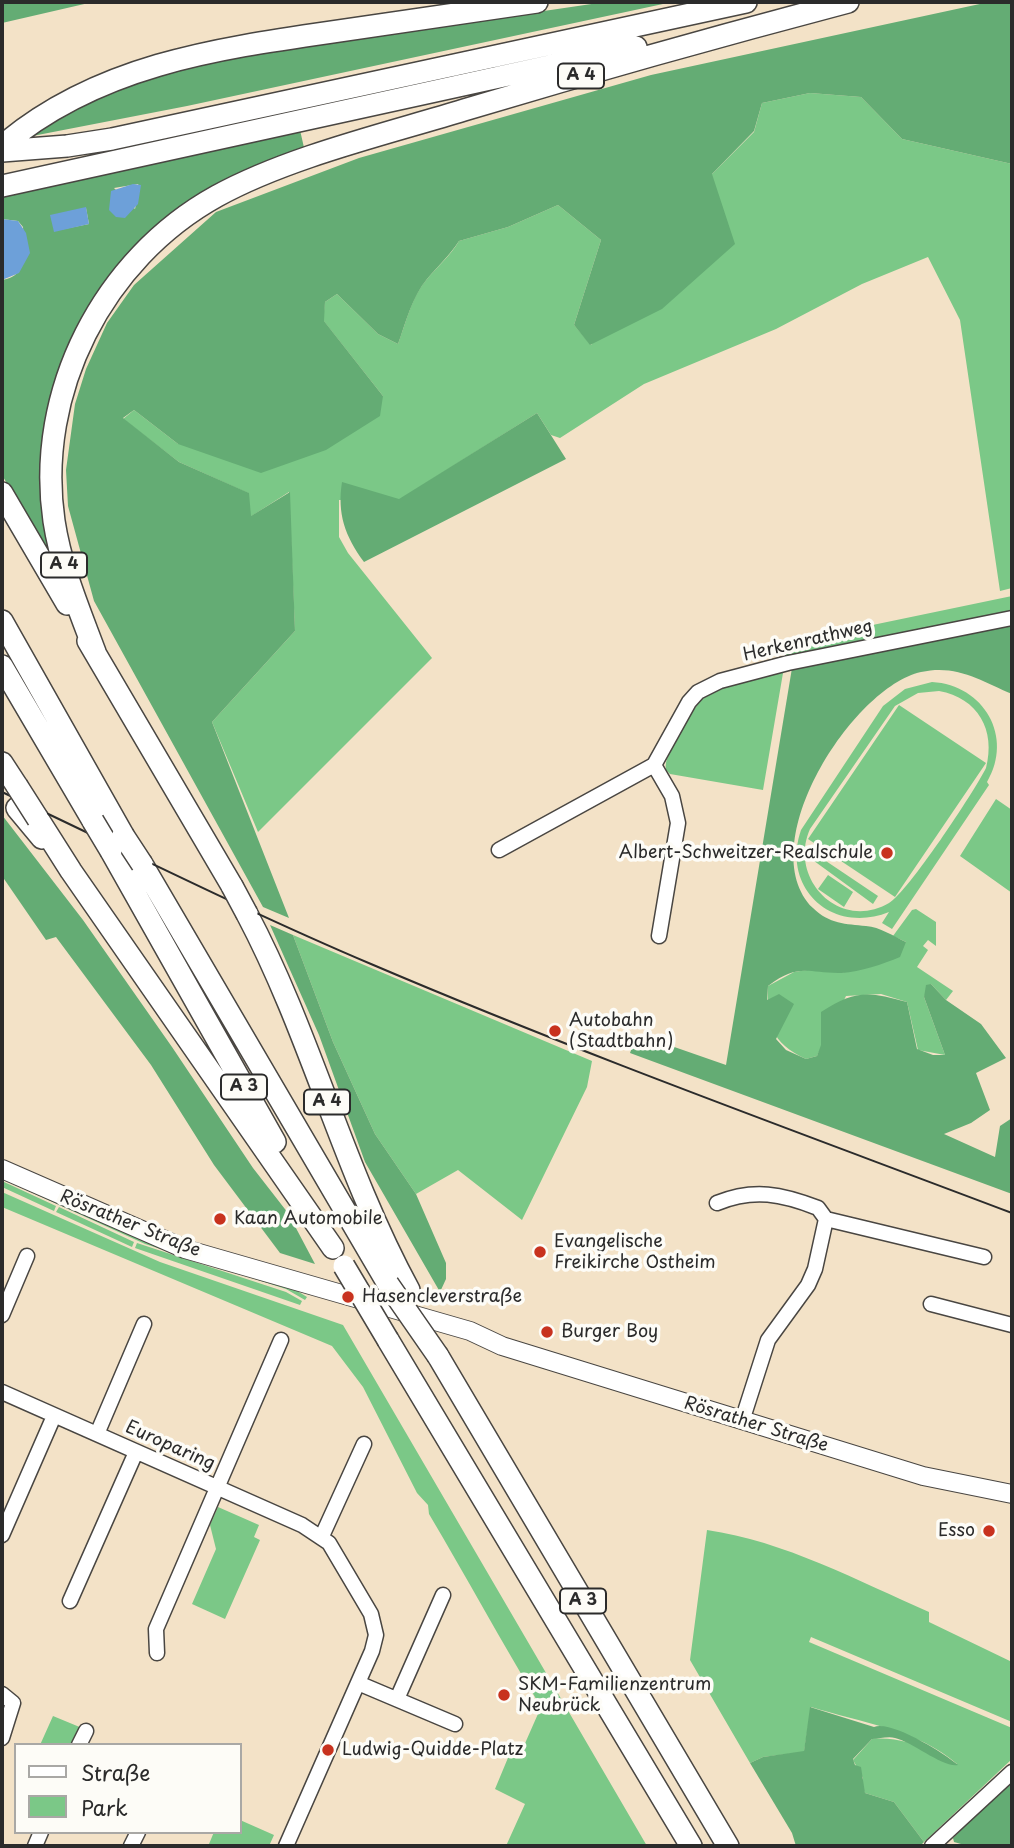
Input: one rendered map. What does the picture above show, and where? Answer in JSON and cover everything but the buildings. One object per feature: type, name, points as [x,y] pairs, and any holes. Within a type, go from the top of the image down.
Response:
[{"type":"highway","points":[[6,144],[63,102],[96,86],[194,55],[537,2]]},
{"type":"highway","points":[[6,144],[67,146],[112,139],[746,2]]},
{"type":"highway","points":[[2,186],[845,2]]},
{"type":"highway","name":"A 4","points":[[438,1356],[363,1196],[294,1012],[232,886],[95,652],[68,581],[54,519],[51,474],[56,423],[73,362],[96,314],[120,279],[164,232],[217,196],[296,163],[501,99],[845,2]]},
{"type":"highway","points":[[2,493],[95,652]]},
{"type":"highway","name":"A 3","points":[[2,621],[117,843],[339,1257],[691,1846]]},
{"type":"highway","name":"A 3","points":[[2,666],[93,821],[142,864],[388,1284],[438,1356],[728,1846]]},
{"type":"highway","points":[[2,763],[17,808],[71,871]]},
{"type":"highway","points":[[9,788],[38,819],[71,871],[339,1257]]},
{"type":"main road","name":"Rösrather Straße","points":[[2,1169],[185,1249],[470,1332],[502,1346],[923,1476],[1012,1494]]},
{"type":"street","name":"Herkenrathweg","points":[[654,765],[689,702],[698,692],[720,681],[788,663],[1012,618]]},
{"type":"street","points":[[499,850],[654,765],[672,796],[678,823],[659,936]]},
{"type":"street","points":[[717,1203],[740,1194],[764,1194],[818,1208],[826,1219],[984,1256]]},
{"type":"street","points":[[742,1421],[768,1340],[807,1285],[815,1269],[826,1219]]},
{"type":"street","points":[[2,1315],[27,1256]]},
{"type":"street","points":[[931,1304],[1012,1325]]},
{"type":"street","points":[[97,1434],[144,1324]]},
{"type":"street","points":[[157,1653],[156,1629],[281,1339]]},
{"type":"street","name":"Europaring","points":[[2,1392],[322,1536]]},
{"type":"street","points":[[2,1535],[54,1416]]},
{"type":"street","points":[[286,1846],[372,1651],[376,1635],[374,1622],[322,1536],[364,1444]]},
{"type":"street","points":[[70,1601],[136,1452]]},
{"type":"street","points":[[397,1699],[443,1595]]},
{"type":"street","points":[[358,1682],[455,1724]]},
{"type":"street","points":[[2,1694],[13,1703],[2,1738]]},
{"type":"street","points":[[80,1743],[86,1731]]},
{"type":"street","points":[[932,1846],[1012,1772]]},
{"type":"green space","points":[[2,2],[93,2],[2,23]]},
{"type":"green space","points":[[605,2],[663,4],[187,106],[17,139],[62,111],[128,83],[211,60]]},
{"type":"green space","points":[[989,2],[1012,2],[1012,164],[902,139],[861,97],[810,93],[762,103],[754,131],[712,174],[735,244],[662,309],[590,345],[574,325],[601,240],[558,205],[508,227],[459,241],[417,294],[398,344],[378,334],[337,294],[325,302],[324,321],[383,396],[380,416],[326,450],[261,473],[178,444],[134,410],[123,418],[179,462],[249,493],[251,516],[290,492],[295,631],[212,722],[289,918],[263,907],[94,601],[68,506],[66,470],[75,404],[86,369],[107,323],[134,285],[216,212],[359,158],[651,75]]},
{"type":"green space","points":[[810,93],[861,97],[902,139],[1012,164],[1012,588],[1000,591],[960,320],[928,257],[862,284],[776,329],[644,384],[560,438],[551,435],[537,413],[399,500],[339,500],[339,537],[348,553],[432,658],[258,832],[212,722],[295,631],[289,492],[250,517],[248,493],[179,462],[123,419],[134,410],[178,444],[383,396],[323,320],[325,302],[337,294],[378,334],[398,344],[417,293],[459,241],[508,227],[558,205],[601,240],[574,325],[591,345],[712,174],[754,132],[762,103]]},
{"type":"green space","points":[[300,130],[305,152],[189,208],[148,235],[112,274],[83,317],[67,356],[51,559],[2,475],[2,280],[17,273],[24,252],[23,227],[18,221],[2,219],[2,195]],"holes":[[[138,184],[140,188],[135,209],[114,188]],[[86,208],[89,224],[54,231]]]},
{"type":"green space","points":[[537,413],[566,459],[364,562],[344,524],[342,482],[399,499]]},
{"type":"green space","points":[[1012,596],[1012,612],[790,658],[782,651],[786,643]]},
{"type":"green space","points":[[1012,626],[1012,694],[968,675],[946,670],[921,672],[894,684],[867,706],[841,737],[818,772],[802,810],[794,847],[797,880],[813,908],[832,920],[876,928],[906,942],[900,957],[849,972],[804,971],[788,974],[768,986],[767,1000],[779,994],[794,1004],[776,1039],[786,1050],[806,1059],[817,1056],[821,1045],[821,1012],[843,1000],[862,995],[907,1002],[917,1049],[933,1055],[945,1055],[924,997],[926,985],[931,984],[946,1000],[981,1024],[1006,1058],[976,1073],[990,1110],[971,1123],[944,1134],[995,1157],[1000,1126],[1012,1118],[1012,1194],[630,1053],[637,1034],[726,1065],[792,668]]},
{"type":"green space","points":[[778,670],[783,673],[763,790],[670,774],[666,770],[667,758],[687,721],[706,696],[727,684]]},
{"type":"green space","points":[[932,682],[950,685],[966,693],[979,703],[989,716],[995,731],[997,748],[995,765],[987,782],[989,785],[892,929],[882,923],[889,912],[868,917],[848,917],[831,911],[816,901],[805,887],[798,871],[797,851],[801,830],[883,706],[905,689]],"holes":[[[939,691],[953,695],[974,708],[986,729],[986,768],[940,840],[898,895],[889,903],[870,910],[852,911],[836,905],[822,895],[812,882],[806,865],[805,847],[810,829],[895,706],[918,693]]]},
{"type":"green space","points":[[899,705],[986,763],[895,897],[808,839]]},
{"type":"green space","points":[[996,799],[1012,810],[1012,893],[960,856]]},
{"type":"green space","points":[[2,815],[83,920],[253,1168],[288,1213],[315,1264],[280,1253],[214,1165],[151,1065],[56,937],[46,940],[2,876]]},
{"type":"green space","points":[[814,853],[878,896],[873,904],[810,858]]},
{"type":"green space","points":[[828,875],[853,892],[844,907],[818,889]]},
{"type":"green space","points":[[916,909],[936,922],[936,946],[928,940],[923,946],[928,950],[917,967],[953,991],[946,1000],[931,984],[924,997],[945,1055],[918,1050],[907,1002],[881,994],[846,996],[817,1056],[806,1059],[778,1039],[768,1011],[768,986],[794,972],[814,969],[842,973],[906,942],[893,936],[912,910]]},
{"type":"green space","points":[[270,925],[293,935],[333,1042],[375,1134],[416,1194],[446,1263],[446,1279],[440,1292],[365,1162],[319,1035]]},
{"type":"green space","points":[[293,935],[592,1061],[587,1087],[522,1220],[458,1170],[416,1194],[375,1134],[333,1042]]},
{"type":"green space","points":[[2,1175],[294,1289],[307,1297],[305,1300],[286,1289],[145,1244],[2,1179]]},
{"type":"green space","points":[[2,1181],[56,1206],[54,1211],[2,1187]]},
{"type":"green space","points":[[2,1192],[160,1262],[343,1325],[647,1846],[506,1846],[525,1804],[495,1789],[510,1753],[519,1757],[541,1707],[429,1514],[428,1505],[417,1493],[363,1387],[332,1346],[2,1207]]},
{"type":"green space","points":[[59,1207],[134,1242],[132,1247],[56,1212]]},
{"type":"green space","points":[[137,1243],[286,1292],[302,1301],[300,1305],[135,1248]]},
{"type":"green space","points":[[218,1507],[259,1525],[254,1537],[260,1540],[225,1619],[192,1604],[216,1549],[210,1525]]},
{"type":"green space","points":[[707,1530],[764,1543],[848,1575],[929,1612],[929,1622],[1012,1662],[1012,1722],[811,1637],[809,1642],[1012,1728],[1012,1759],[924,1842],[894,1802],[865,1793],[863,1778],[853,1760],[872,1739],[888,1739],[911,1743],[944,1761],[957,1764],[925,1743],[888,1728],[811,1707],[804,1752],[763,1757],[750,1763],[690,1660]]},
{"type":"green space","points":[[810,1707],[874,1727],[892,1728],[930,1746],[958,1765],[944,1763],[892,1737],[872,1739],[853,1759],[855,1765],[861,1767],[865,1793],[894,1802],[924,1842],[920,1846],[796,1846],[792,1833],[750,1763],[763,1757],[804,1751]]},
{"type":"green space","points":[[53,1716],[82,1728],[76,1743],[41,1743]]},
{"type":"green space","points":[[1012,1780],[1012,1846],[968,1846],[954,1842],[953,1838]]},
{"type":"green space","points":[[242,1821],[274,1835],[269,1846],[209,1844],[213,1834],[242,1834]]},
{"type":"water","points":[[133,184],[141,185],[138,204],[125,218],[116,217],[109,210],[111,191]]},
{"type":"water","points":[[86,207],[89,224],[54,232],[50,215]]},
{"type":"water","points":[[2,219],[18,221],[26,233],[30,253],[19,273],[2,280]]},
{"type":"tram line","points":[[2,792],[278,923],[450,997],[690,1092],[1012,1213]]},
{"type":"place","name":"Albert-Schweitzer-Realschule","points":[[887,853]]},
{"type":"place","name":"Autobahn (Stadtbahn)","points":[[555,1031]]},
{"type":"place","name":"Kaan Automobile","points":[[220,1219]]},
{"type":"place","name":"Evangelische Freikirche Ostheim","points":[[540,1252]]},
{"type":"place","name":"Hasencleverstraße","points":[[348,1297]]},
{"type":"place","name":"Burger Boy","points":[[547,1332]]},
{"type":"place","name":"Esso","points":[[989,1531]]},
{"type":"place","name":"SKM-Familienzentrum Neubrück","points":[[504,1695]]},
{"type":"place","name":"Ludwig-Quidde-Platz","points":[[328,1750]]}]
